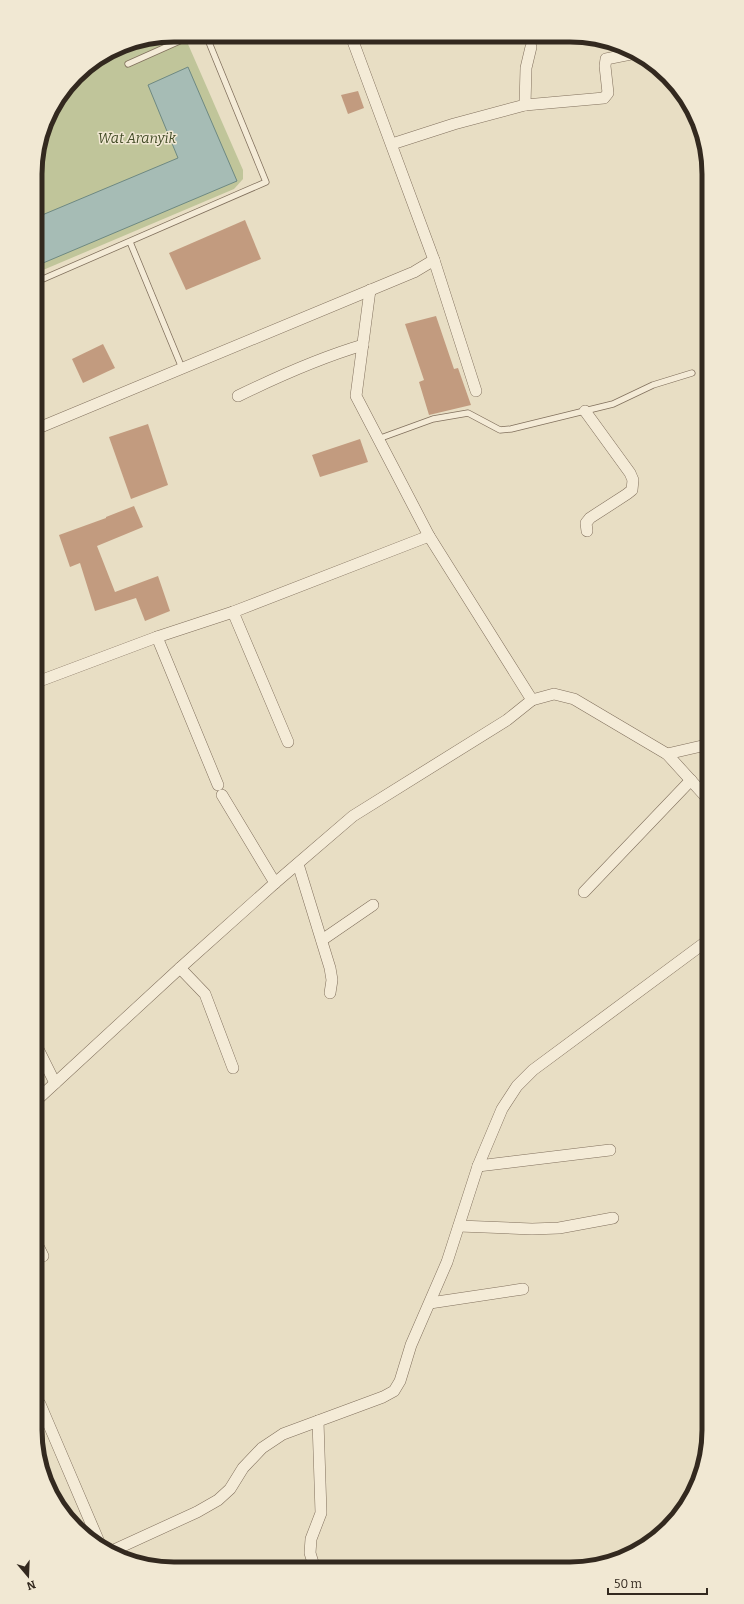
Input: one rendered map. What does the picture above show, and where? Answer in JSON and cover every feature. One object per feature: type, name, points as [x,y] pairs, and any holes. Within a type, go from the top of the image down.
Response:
[{"type":"street","points":[[353,42],[434,260],[476,391]]},
{"type":"street","points":[[525,106],[526,68],[531,46]]},
{"type":"street","points":[[392,144],[454,124],[525,106],[604,98],[608,93],[604,66],[606,59],[626,55]]},
{"type":"street","points":[[42,426],[414,272],[434,260]]},
{"type":"street","points":[[370,290],[356,396],[429,536],[532,700]]},
{"type":"street","points":[[238,396],[287,372],[331,355],[363,346]]},
{"type":"street","points":[[585,411],[630,473],[633,480],[632,490],[590,518],[586,523],[587,531]]},
{"type":"street","points":[[42,680],[157,637],[234,612],[429,536]]},
{"type":"street","points":[[234,612],[288,742]]},
{"type":"street","points":[[157,637],[218,785]]},
{"type":"street","points":[[42,1094],[180,968],[353,816],[508,720],[532,700],[554,694],[574,699],[668,754],[702,792]]},
{"type":"street","points":[[668,754],[702,746]]},
{"type":"street","points":[[584,892],[691,780]]},
{"type":"street","points":[[222,795],[276,883]]},
{"type":"street","points":[[298,864],[331,974],[332,980],[330,993]]},
{"type":"street","points":[[322,940],[373,905]]},
{"type":"street","points":[[117,1549],[197,1512],[218,1500],[230,1489],[243,1468],[262,1448],[284,1434],[383,1397],[394,1391],[400,1381],[411,1345],[447,1262],[478,1166],[502,1109],[517,1086],[533,1070],[702,945]]},
{"type":"street","points":[[180,968],[205,994],[233,1068]]},
{"type":"street","points":[[42,1057],[55,1083]]},
{"type":"street","points":[[478,1166],[610,1150]]},
{"type":"street","points":[[459,1226],[532,1229],[559,1228],[613,1218]]},
{"type":"street","points":[[430,1304],[523,1289]]},
{"type":"street","points":[[42,1409],[97,1537]]},
{"type":"street","points":[[313,1562],[310,1553],[311,1540],[321,1513],[318,1421]]},
{"type":"lane","points":[[128,64],[177,42]]},
{"type":"lane","points":[[42,279],[266,182],[209,42]]},
{"type":"lane","points":[[130,242],[182,368]]},
{"type":"lane","points":[[378,439],[433,419],[468,413],[500,430],[511,429],[614,404],[653,385],[692,373]]},
{"type":"green space","name":"Wat Aranyik","points":[[187,42],[243,170],[243,179],[234,189],[42,270],[42,165],[46,140],[52,123],[69,94],[87,75],[101,64],[132,49],[157,43]]},
{"type":"water","points":[[188,67],[237,181],[42,263],[42,215],[178,158],[148,85]]},
{"type":"building","points":[[358,91],[364,108],[348,114],[341,95]]},
{"type":"building","points":[[245,220],[261,259],[186,290],[169,253]]},
{"type":"building","points":[[436,316],[454,369],[458,368],[471,405],[429,415],[419,382],[424,380],[405,324]]},
{"type":"building","points":[[103,344],[115,368],[83,383],[72,359]]},
{"type":"building","points":[[148,424],[168,485],[131,499],[109,437]]},
{"type":"building","points":[[360,439],[368,462],[320,477],[312,455]]},
{"type":"building","points":[[134,506],[143,527],[97,546],[115,592],[158,576],[170,611],[145,621],[136,598],[95,611],[80,563],[70,567],[59,535]]}]
